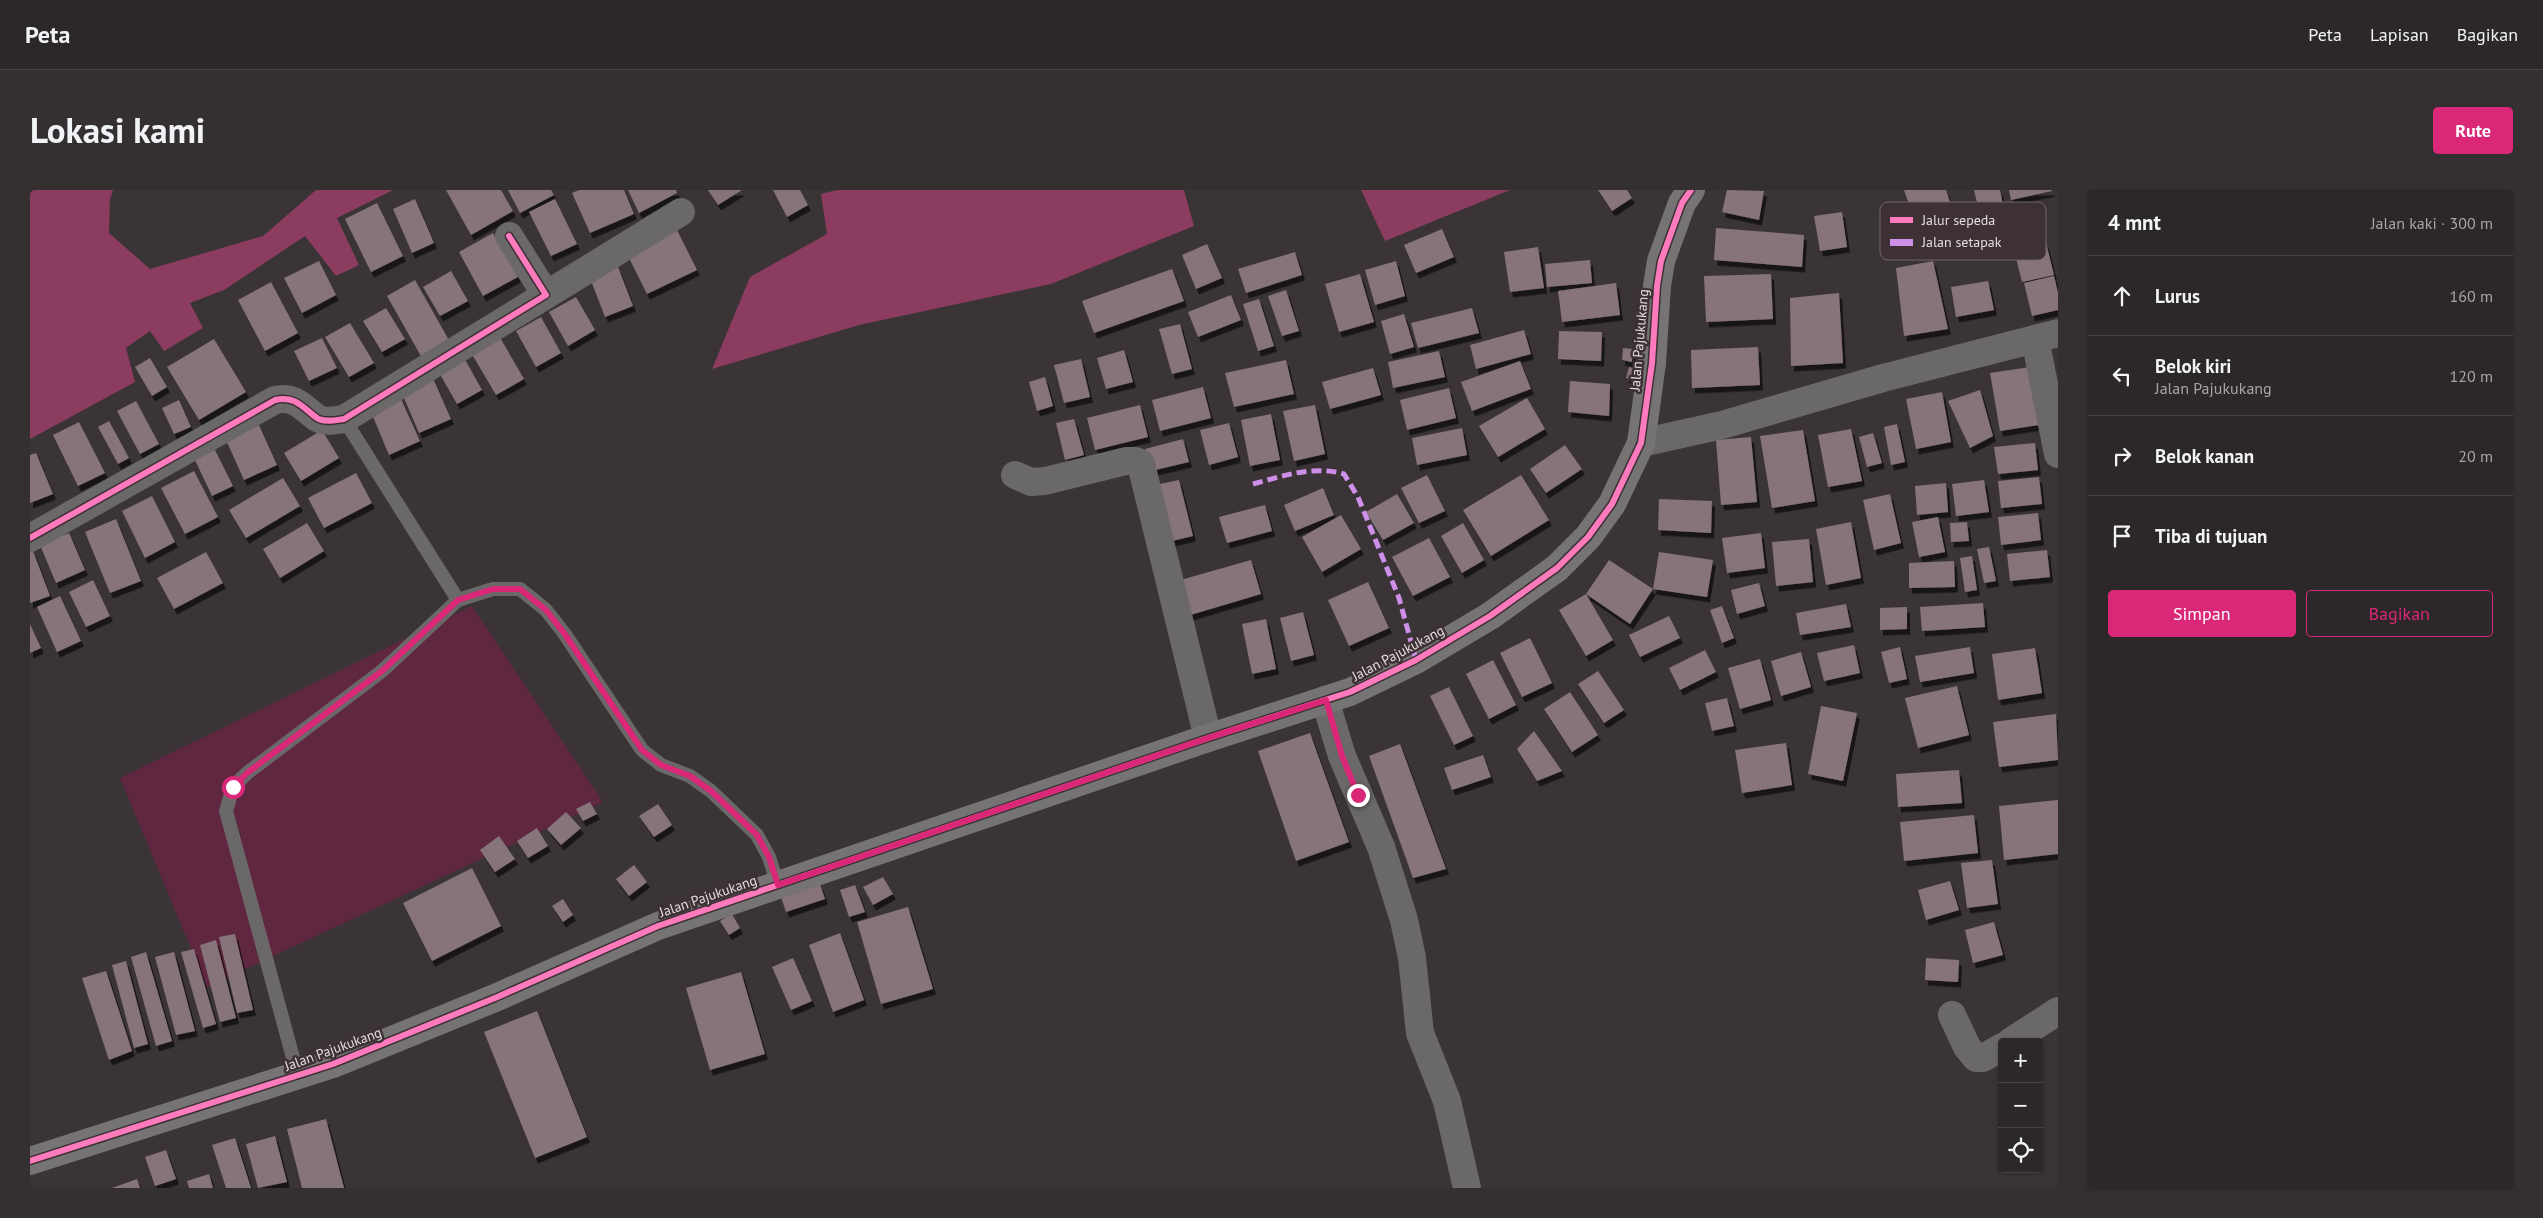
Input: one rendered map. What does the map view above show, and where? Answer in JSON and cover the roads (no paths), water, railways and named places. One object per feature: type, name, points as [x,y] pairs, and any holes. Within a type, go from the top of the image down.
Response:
[{"type":"street","name":"Jalan Pajukukang","points":[[30,1161],[122,1129],[333,1064],[495,998],[635,934],[1208,738],[1326,700],[1368,685],[1416,660],[1490,616],[1557,568],[1588,537],[1612,504],[1641,443],[1652,363],[1657,286],[1661,261],[1682,203],[1690,190]]},
{"type":"street","points":[[30,538],[275,400],[288,399],[301,404],[324,420],[344,419],[681,212]]},
{"type":"street","points":[[508,236],[546,295]]},
{"type":"street","points":[[1641,443],[1722,425],[1883,378],[2046,336],[2058,454]]},
{"type":"street","points":[[1015,475],[1031,482],[1045,481],[1126,461],[1136,461],[1141,464],[1208,738]]},
{"type":"street","points":[[1326,700],[1342,756],[1375,830],[1404,920],[1412,958],[1420,1033],[1447,1101],[1467,1188]]},
{"type":"street","points":[[2016,1038],[2058,1011]]},
{"type":"street","points":[[1952,1015],[1967,1047],[1976,1058],[1983,1058],[1998,1049]]},
{"type":"lane","points":[[344,419],[458,600]]},
{"type":"lane","points":[[298,1076],[226,811],[233,787],[247,773],[382,671],[458,600],[493,589],[508,588],[520,589],[536,600],[564,633],[642,750],[661,765],[690,776],[711,791],[757,835],[769,857],[778,885]]}]
